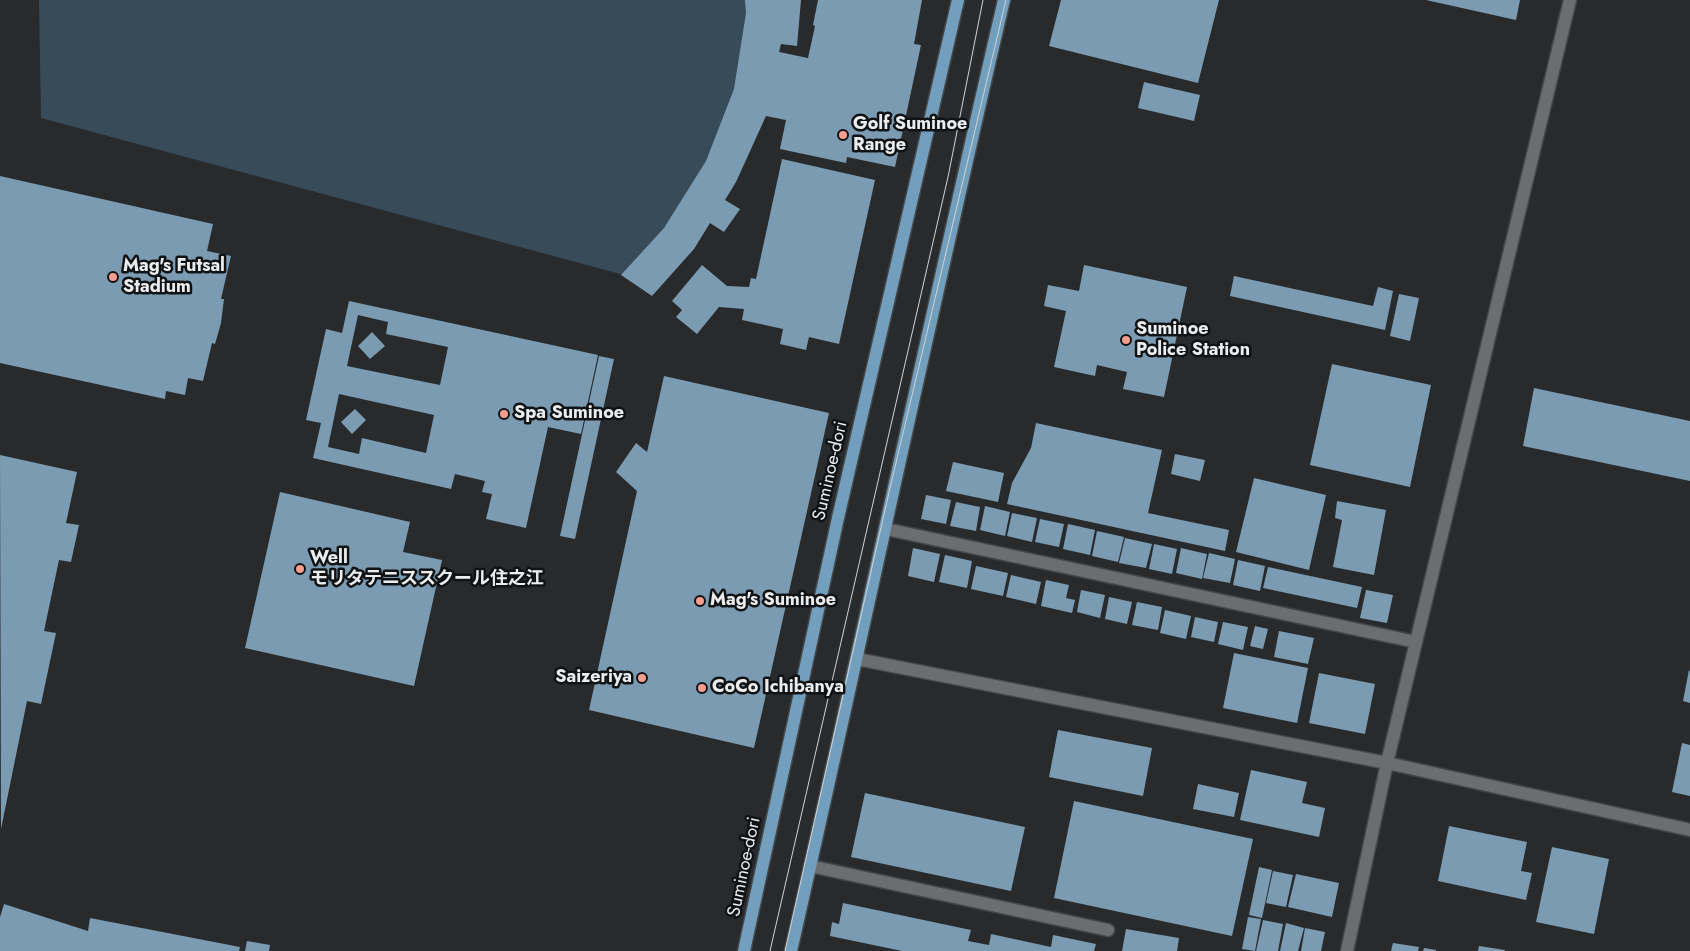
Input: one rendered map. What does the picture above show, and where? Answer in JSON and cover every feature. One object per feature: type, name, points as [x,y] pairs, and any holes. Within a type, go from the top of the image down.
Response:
[{"type":"main road","name":"Suminoe-dori","points":[[744,951],[838,518],[958,0]]},
{"type":"main road","points":[[791,951],[886,529],[933,302],[1004,0]]},
{"type":"street","points":[[1347,951],[1387,763],[1570,0]]},
{"type":"street","points":[[886,529],[1416,642]]},
{"type":"street","points":[[857,659],[1387,763],[1690,830]]},
{"type":"street","points":[[810,866],[1108,930]]},
{"type":"shaded area","points":[[39,0],[747,0],[748,15],[737,91],[708,161],[680,209],[624,275],[41,118]]},
{"type":"building","name":"Golf Suminoe Range","points":[[745,0],[801,0],[797,46],[781,44],[779,52],[808,58],[818,0],[922,0],[914,44],[921,45],[895,167],[847,157],[846,163],[780,149],[786,120],[766,116],[736,182],[725,200],[740,209],[724,232],[710,223],[694,249],[652,296],[621,275],[664,228],[706,161],[734,89],[746,13]]},
{"type":"building","points":[[1061,0],[1219,0],[1198,83],[1049,46]]},
{"type":"building","points":[[1426,0],[1520,0],[1516,20]]},
{"type":"building","points":[[1144,82],[1200,95],[1194,121],[1138,108]]},
{"type":"building","points":[[782,159],[875,180],[839,344],[809,337],[806,350],[780,344],[783,329],[742,320],[744,309],[719,307],[697,334],[676,317],[682,310],[672,301],[702,265],[727,286],[749,287],[751,278],[756,279]]},
{"type":"building","name":"Mag's Futsal Stadium","points":[[0,176],[213,224],[207,251],[231,256],[221,299],[224,299],[221,323],[215,344],[212,343],[203,381],[188,378],[185,395],[166,391],[165,399],[0,363]]},
{"type":"building","points":[[1084,265],[1187,287],[1164,397],[1123,389],[1127,372],[1097,365],[1095,376],[1054,367],[1066,311],[1044,306],[1048,285],[1079,291]]},
{"type":"building","points":[[1234,276],[1373,306],[1378,287],[1393,291],[1385,330],[1230,296]]},
{"type":"building","points":[[1399,294],[1419,298],[1410,341],[1390,336]]},
{"type":"building","points":[[349,301],[598,355],[581,434],[548,427],[526,528],[486,519],[492,494],[482,492],[485,481],[455,474],[451,489],[313,458],[321,423],[306,420],[326,329],[342,333]],"holes":[[[358,315],[388,322],[386,334],[448,347],[440,385],[347,366]],[[339,394],[434,415],[426,453],[362,438],[359,454],[328,447]]]},
{"type":"building","points":[[372,332],[385,346],[370,359],[358,346]]},
{"type":"building","points":[[599,356],[614,359],[575,539],[560,536]]},
{"type":"building","points":[[1332,364],[1431,385],[1410,487],[1310,465]]},
{"type":"building","name":"Mag's Suminoe","points":[[664,376],[829,413],[754,748],[589,710],[637,491],[616,472],[636,443],[647,452]]},
{"type":"building","points":[[1534,388],[1690,421],[1690,481],[1523,446]]},
{"type":"building","points":[[355,409],[366,420],[352,434],[341,422]]},
{"type":"building","points":[[1036,423],[1162,450],[1148,513],[1229,530],[1225,551],[1007,504],[1012,483],[1031,448]]},
{"type":"building","points":[[1175,454],[1205,460],[1200,481],[1171,474]]},
{"type":"building","points":[[0,455],[77,472],[66,523],[79,525],[71,562],[59,560],[44,631],[56,633],[41,704],[27,701],[1,829]]},
{"type":"building","points":[[953,462],[1004,473],[998,502],[946,491]]},
{"type":"building","points":[[1254,478],[1326,495],[1309,570],[1236,552]]},
{"type":"building","points":[[280,492],[410,522],[403,552],[442,560],[414,686],[245,648]]},
{"type":"building","points":[[926,495],[951,500],[946,524],[921,519]]},
{"type":"building","points":[[1337,501],[1386,510],[1374,575],[1333,567],[1342,520],[1335,518]]},
{"type":"building","points":[[956,502],[980,507],[976,531],[950,526]]},
{"type":"building","points":[[985,506],[1010,512],[1005,536],[980,530]]},
{"type":"building","points":[[1012,513],[1037,518],[1032,542],[1007,536]]},
{"type":"building","points":[[1040,519],[1064,524],[1059,547],[1035,542]]},
{"type":"building","points":[[1068,524],[1095,530],[1090,555],[1063,549]]},
{"type":"building","points":[[1097,531],[1124,537],[1118,562],[1092,556]]},
{"type":"building","points":[[1125,538],[1152,544],[1146,568],[1119,563]]},
{"type":"building","points":[[1154,544],[1177,549],[1172,574],[1149,569]]},
{"type":"building","points":[[913,548],[940,554],[934,582],[908,576]]},
{"type":"building","points":[[1181,548],[1207,554],[1202,579],[1176,573]]},
{"type":"building","points":[[1209,553],[1235,559],[1230,583],[1203,578]]},
{"type":"building","points":[[945,555],[972,561],[967,588],[939,582]]},
{"type":"building","points":[[1238,560],[1265,566],[1260,591],[1233,585]]},
{"type":"building","points":[[976,566],[1008,573],[1003,596],[971,589]]},
{"type":"building","points":[[1268,567],[1362,587],[1357,608],[1263,588]]},
{"type":"building","points":[[1011,575],[1041,582],[1036,604],[1006,597]]},
{"type":"building","points":[[1046,580],[1069,585],[1066,598],[1075,600],[1072,613],[1041,606]]},
{"type":"building","points":[[1081,590],[1105,595],[1100,618],[1077,612]]},
{"type":"building","points":[[1366,590],[1393,595],[1387,623],[1360,618]]},
{"type":"building","points":[[1109,597],[1132,602],[1127,624],[1105,619]]},
{"type":"building","points":[[1137,602],[1162,607],[1158,630],[1132,625]]},
{"type":"building","points":[[1165,610],[1191,616],[1186,639],[1160,633]]},
{"type":"building","points":[[1195,617],[1218,622],[1214,642],[1191,637]]},
{"type":"building","points":[[1223,622],[1248,627],[1243,650],[1218,644]]},
{"type":"building","points":[[1255,626],[1268,629],[1263,649],[1250,646]]},
{"type":"building","points":[[1279,631],[1314,638],[1308,664],[1274,657]]},
{"type":"building","points":[[1234,653],[1308,668],[1297,723],[1223,708]]},
{"type":"building","points":[[1690,671],[1690,703],[1683,701]]},
{"type":"building","points":[[1319,673],[1375,684],[1365,734],[1309,723]]},
{"type":"building","points":[[1058,730],[1152,748],[1143,796],[1049,777]]},
{"type":"building","points":[[1682,743],[1690,745],[1690,796],[1672,792]]},
{"type":"building","points":[[1251,770],[1307,782],[1302,803],[1325,808],[1319,837],[1240,820]]},
{"type":"building","points":[[1198,784],[1239,793],[1234,817],[1193,809]]},
{"type":"building","points":[[865,793],[1025,827],[1011,891],[851,857]]},
{"type":"building","points":[[1074,801],[1253,839],[1232,936],[1054,898]]},
{"type":"building","points":[[1449,826],[1527,842],[1521,871],[1532,873],[1526,900],[1438,881]]},
{"type":"building","points":[[1552,847],[1609,859],[1594,934],[1536,922]]},
{"type":"building","points":[[1259,867],[1272,870],[1262,918],[1249,915]]},
{"type":"building","points":[[1273,871],[1293,875],[1286,907],[1266,903]]},
{"type":"building","points":[[1296,874],[1339,883],[1332,917],[1288,907]]},
{"type":"building","points":[[843,903],[971,930],[968,941],[989,945],[991,934],[1051,947],[1053,935],[1096,944],[1094,951],[902,951],[830,936],[832,922],[839,924]]},
{"type":"building","points":[[4,904],[88,931],[90,918],[240,947],[239,951],[0,951],[0,917]]},
{"type":"building","points":[[1248,917],[1261,919],[1255,951],[1242,949]]},
{"type":"building","points":[[1263,920],[1283,924],[1278,951],[1256,951]]},
{"type":"building","points":[[1286,923],[1304,928],[1298,951],[1280,951]]},
{"type":"building","points":[[1305,928],[1325,932],[1321,951],[1301,951]]},
{"type":"building","points":[[1126,929],[1179,938],[1177,951],[1122,951]]},
{"type":"building","points":[[247,941],[270,945],[269,951],[245,951]]},
{"type":"building","points":[[1393,943],[1419,947],[1418,951],[1391,951]]},
{"type":"building","points":[[1479,946],[1505,950],[1505,951],[1478,951]]},
{"type":"building","points":[[1424,948],[1436,950],[1436,951],[1423,951]]},
{"type":"tram line","points":[[770,951],[948,177],[983,0]]},
{"type":"tram line","points":[[785,951],[890,488],[1006,0]]},
{"type":"place","name":"Golf Suminoe Range","points":[[843,135]]},
{"type":"place","name":"Mag's Futsal Stadium","points":[[113,277]]},
{"type":"place","name":"Suminoe Police Station","points":[[1126,340]]},
{"type":"place","name":"Spa Suminoe","points":[[504,414]]},
{"type":"place","name":"Well モリタテニススクール住之江","points":[[300,569]]},
{"type":"place","name":"Mag's Suminoe","points":[[700,601]]},
{"type":"place","name":"Saizeriya","points":[[642,678]]},
{"type":"place","name":"CoCo Ichibanya","points":[[702,688]]}]
